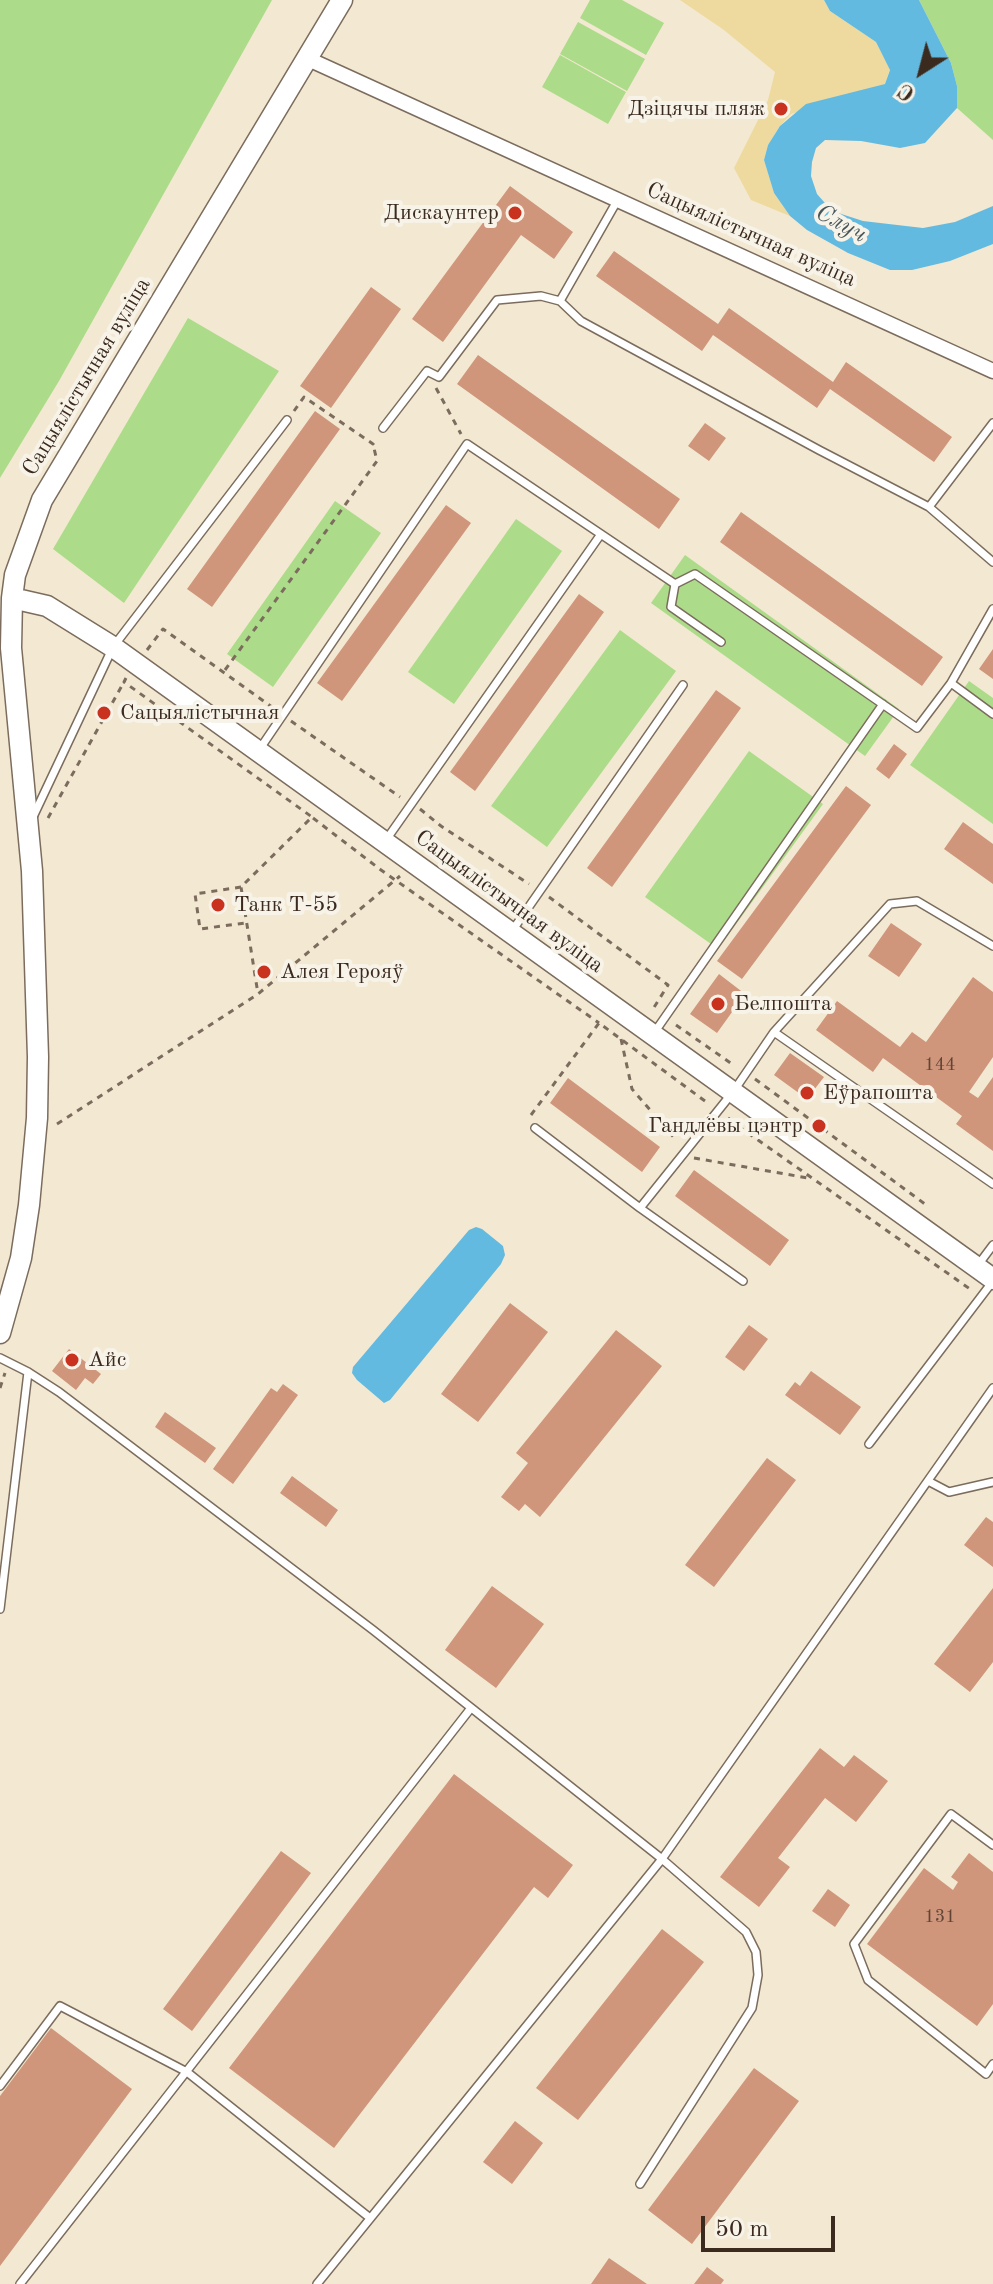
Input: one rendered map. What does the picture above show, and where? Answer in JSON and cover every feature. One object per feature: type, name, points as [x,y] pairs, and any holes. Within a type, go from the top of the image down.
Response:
[{"type":"main road","points":[[306,58],[342,0]]},
{"type":"main road","name":"Сацыялістычная вуліца","points":[[306,58],[42,500],[21,554],[12,598],[47,606],[113,647],[988,1276]]},
{"type":"main road","points":[[0,1333],[21,1258],[37,1118],[35,956],[28,828],[7,677],[12,598]]},
{"type":"street","name":"Сацыялістычная вуліца","points":[[306,58],[993,371]]},
{"type":"lane","points":[[560,301],[617,201]]},
{"type":"lane","points":[[383,428],[427,371],[439,377],[497,300],[541,296],[560,301],[581,321],[929,507],[993,562]]},
{"type":"lane","points":[[28,828],[113,647],[287,420]]},
{"type":"lane","points":[[929,507],[993,423]]},
{"type":"lane","points":[[258,751],[467,444],[675,584]]},
{"type":"lane","points":[[385,842],[601,534]]},
{"type":"lane","points":[[675,584],[695,574],[917,728],[951,683],[993,609]]},
{"type":"lane","points":[[675,584],[671,607],[721,642]]},
{"type":"lane","points":[[951,683],[993,714]]},
{"type":"lane","points":[[511,933],[683,685]]},
{"type":"lane","points":[[652,1034],[883,704]]},
{"type":"lane","points":[[640,1208],[733,1092],[774,1032],[890,904],[917,901],[993,946]]},
{"type":"lane","points":[[774,1032],[993,1184]]},
{"type":"lane","points":[[535,1128],[743,1281]]},
{"type":"lane","points":[[869,1444],[981,1297],[993,1245]]},
{"type":"lane","points":[[0,1358],[59,1392],[297,1573],[662,1859],[746,1932],[756,1952],[758,1975],[752,2008],[640,2184]]},
{"type":"lane","points":[[0,1609],[28,1372]]},
{"type":"lane","points":[[317,2284],[662,1859],[993,1388]]},
{"type":"lane","points":[[928,1481],[949,1492],[993,1482]]},
{"type":"lane","points":[[20,2284],[471,1708]]},
{"type":"lane","points":[[993,1845],[951,1814],[854,1944],[868,1980],[986,2074],[993,2064]]},
{"type":"lane","points":[[0,2086],[60,2006],[187,2072],[370,2218]]},
{"type":"path","points":[[427,371],[467,444]]},
{"type":"path","points":[[224,671],[377,461],[373,444],[304,397],[287,420]]},
{"type":"path","points":[[373,444],[383,428]]},
{"type":"path","points":[[47,819],[110,701],[124,682]]},
{"type":"path","points":[[414,816],[420,808]]},
{"type":"path","points":[[312,817],[381,870],[981,1297]]},
{"type":"path","points":[[441,826],[540,891]]},
{"type":"path","points":[[54,1126],[258,994],[397,879],[411,862]]},
{"type":"path","points":[[241,887],[195,894],[200,929],[245,923]]},
{"type":"path","points":[[535,1128],[530,1113],[599,1023]]},
{"type":"path","points":[[738,1126],[766,1087]]},
{"type":"green space","points":[[0,0],[272,0],[59,381],[0,478]]},
{"type":"green space","points":[[590,0],[622,0],[664,23],[646,55],[580,18]]},
{"type":"green space","points":[[919,0],[993,0],[993,140],[957,108],[957,86],[951,63]]},
{"type":"green space","points":[[578,22],[645,59],[627,91],[560,54]]},
{"type":"green space","points":[[560,55],[626,92],[608,124],[542,87]]},
{"type":"green space","points":[[188,318],[279,371],[124,603],[53,549]]},
{"type":"green space","points":[[335,501],[381,533],[273,687],[227,654]]},
{"type":"green space","points":[[516,519],[562,551],[454,704],[408,672]]},
{"type":"green space","points":[[685,555],[899,709],[865,756],[651,603]]},
{"type":"green space","points":[[620,630],[676,671],[547,847],[491,806]]},
{"type":"green space","points":[[969,681],[993,698],[993,824],[910,765]]},
{"type":"green space","points":[[749,751],[823,804],[718,949],[645,897]]},
{"type":"sand","name":"Дзіцячы пляж","points":[[680,0],[824,0],[830,11],[876,42],[890,69],[885,84],[791,114],[780,126],[768,145],[764,160],[774,193],[790,216],[751,200],[734,168],[768,100],[775,72],[724,30]]},
{"type":"water","name":"Случ","points":[[824,0],[919,0],[951,63],[957,86],[957,108],[925,143],[900,148],[861,141],[825,140],[816,148],[812,162],[811,176],[817,194],[832,211],[863,221],[923,228],[955,222],[993,206],[993,244],[950,261],[912,270],[890,270],[848,253],[807,230],[790,216],[774,193],[764,160],[768,145],[780,126],[806,104],[885,84],[890,70],[876,42],[830,11]]},
{"type":"water","points":[[476,1227],[503,1246],[505,1255],[501,1264],[390,1400],[384,1403],[357,1380],[352,1373],[353,1367],[469,1230]]},
{"type":"building","points":[[510,186],[573,232],[554,259],[521,235],[443,342],[412,319]]},
{"type":"building","points":[[614,251],[718,324],[729,308],[833,382],[846,362],[952,437],[934,462],[830,389],[817,408],[713,335],[702,351],[596,276]]},
{"type":"building","points":[[371,287],[401,309],[331,408],[300,386]]},
{"type":"building","points":[[478,355],[680,499],[659,529],[457,384]]},
{"type":"building","points":[[315,411],[340,429],[212,607],[187,589]]},
{"type":"building","points":[[705,423],[726,438],[709,461],[688,446]]},
{"type":"building","points":[[446,505],[471,523],[342,701],[317,683]]},
{"type":"building","points":[[741,512],[943,657],[922,686],[720,542]]},
{"type":"building","points":[[579,594],[604,612],[475,791],[450,772]]},
{"type":"building","points":[[993,649],[993,679],[979,669]]},
{"type":"building","points":[[716,690],[741,708],[612,887],[587,868]]},
{"type":"building","points":[[894,744],[907,754],[889,779],[876,769]]},
{"type":"building","points":[[846,786],[871,805],[742,979],[717,961]]},
{"type":"building","points":[[963,822],[993,844],[993,884],[944,849]]},
{"type":"building","points":[[891,923],[922,944],[899,977],[868,956]]},
{"type":"building","name":"Белпошта","points":[[719,974],[745,994],[717,1033],[690,1014]]},
{"type":"building","points":[[973,977],[993,992],[993,1057],[969,1092],[978,1098],[993,1077],[993,1151],[956,1124],[962,1116],[883,1058],[873,1072],[816,1030],[837,1001],[900,1047],[912,1032],[926,1042]]},
{"type":"building","points":[[790,1053],[824,1077],[807,1099],[774,1075]]},
{"type":"building","points":[[568,1078],[660,1147],[642,1172],[550,1103]]},
{"type":"building","points":[[694,1170],[789,1240],[770,1266],[675,1196]]},
{"type":"building","points":[[510,1303],[548,1332],[478,1422],[441,1394]]},
{"type":"building","points":[[749,1325],[768,1339],[744,1371],[725,1357]]},
{"type":"building","points":[[616,1330],[662,1366],[540,1517],[525,1504],[519,1511],[501,1497],[528,1463],[516,1453]]},
{"type":"building","name":"Айс","points":[[69,1349],[101,1374],[93,1384],[85,1378],[76,1390],[52,1371]]},
{"type":"building","points":[[811,1371],[861,1407],[840,1435],[785,1395],[795,1382],[800,1386]]},
{"type":"building","points":[[283,1384],[298,1395],[233,1484],[213,1469],[271,1388],[277,1392]]},
{"type":"building","points":[[165,1412],[216,1448],[205,1463],[155,1427]]},
{"type":"building","points":[[767,1458],[796,1480],[714,1587],[685,1565]]},
{"type":"building","points":[[292,1476],[338,1510],[326,1527],[280,1493]]},
{"type":"building","points":[[986,1517],[993,1522],[993,1567],[964,1545]]},
{"type":"building","points":[[492,1586],[544,1624],[496,1688],[445,1650]]},
{"type":"building","points":[[993,1588],[993,1662],[970,1692],[934,1664]]},
{"type":"building","points":[[820,1748],[844,1767],[854,1755],[888,1781],[856,1822],[825,1798],[778,1858],[790,1867],[759,1907],[720,1877]]},
{"type":"building","points":[[454,1774],[573,1865],[548,1898],[534,1887],[334,2148],[229,2068]]},
{"type":"building","points":[[281,1851],[311,1873],[192,2031],[163,2009]]},
{"type":"building","points":[[969,1853],[993,1872],[993,2004],[977,2026],[867,1944],[924,1868],[953,1890],[958,1882],[951,1877]]},
{"type":"building","points":[[828,1889],[850,1905],[835,1927],[812,1911]]},
{"type":"building","points":[[662,1929],[704,1962],[578,2120],[536,2088]]},
{"type":"building","points":[[51,2028],[132,2089],[0,2266],[0,2096]]},
{"type":"building","points":[[754,2068],[799,2101],[692,2244],[648,2210]]},
{"type":"building","points":[[515,2121],[543,2143],[512,2184],[483,2162]]},
{"type":"building","points":[[609,2258],[647,2284],[591,2284]]},
{"type":"building","points":[[707,2267],[724,2280],[721,2284],[694,2284]]},
{"type":"place","name":"Дзіцячы пляж","points":[[781,109]]},
{"type":"place","name":"Дискаунтер","points":[[515,213]]},
{"type":"place","name":"Сацыялістычная","points":[[104,713]]},
{"type":"place","name":"Танк Т-55","points":[[218,905]]},
{"type":"place","name":"Алея Герояў","points":[[264,972]]},
{"type":"place","name":"Белпошта","points":[[718,1004]]},
{"type":"place","name":"Еўрапошта","points":[[807,1093]]},
{"type":"place","name":"Гандлёвы цэнтр","points":[[819,1126]]},
{"type":"place","name":"Айс","points":[[72,1360]]}]
